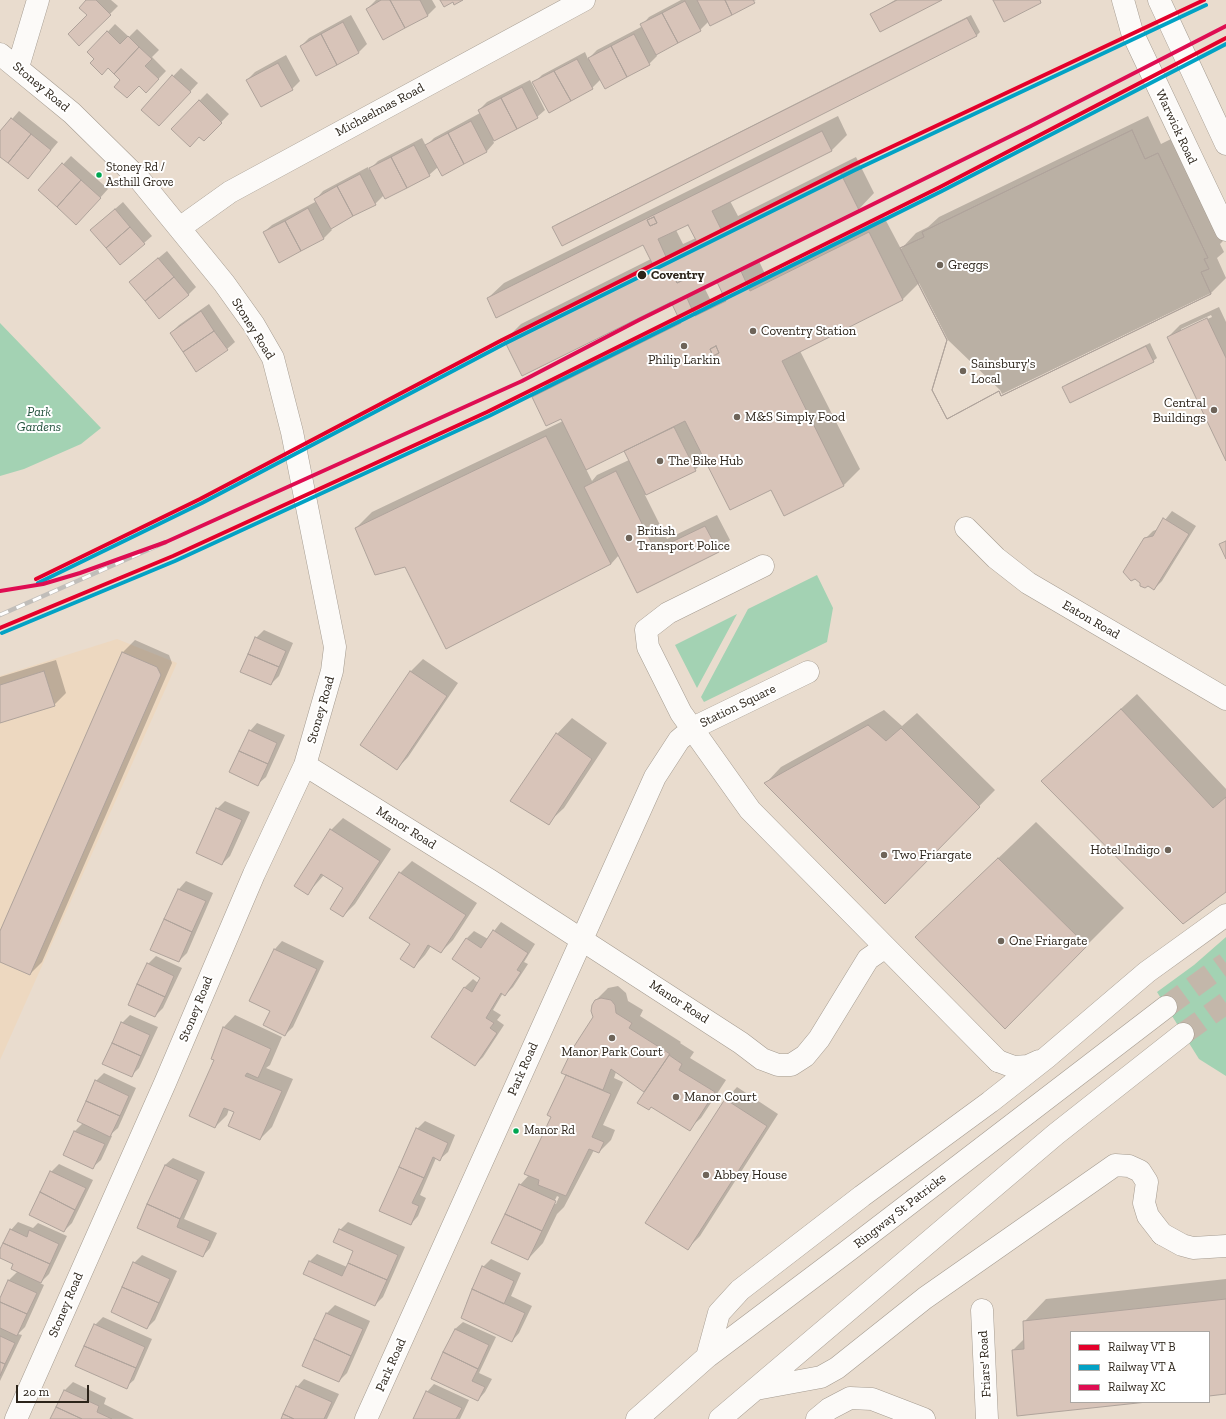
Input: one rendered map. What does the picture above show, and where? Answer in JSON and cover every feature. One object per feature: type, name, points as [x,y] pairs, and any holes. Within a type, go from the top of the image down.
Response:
[{"type":"main road","points":[[18,66],[38,0]]},
{"type":"main road","name":"Michaelmas Road","points":[[181,228],[236,189],[584,0]]},
{"type":"main road","name":"Warwick Road","points":[[1123,0],[1132,32],[1226,230]]},
{"type":"main road","points":[[1159,0],[1226,144]]},
{"type":"main road","name":"Stoney Road","points":[[0,54],[18,66],[99,138],[140,180],[181,228],[228,289],[254,325],[273,358],[292,432],[336,647],[330,678],[305,765],[254,874],[165,1084],[16,1419]]},
{"type":"main road","name":"Eaton Road","points":[[966,528],[996,558],[1028,583],[1226,698]]},
{"type":"main road","name":"Station Square","points":[[763,566],[668,613],[646,630],[648,647],[681,713],[693,728],[808,672]]},
{"type":"main road","points":[[693,728],[750,810],[998,1061],[1014,1067],[1028,1066],[1046,1058]]},
{"type":"main road","name":"Park Road","points":[[366,1419],[581,939],[625,847],[655,777],[679,740],[693,728]]},
{"type":"main road","name":"Manor Road","points":[[305,765],[491,880],[741,1043],[762,1059],[778,1065],[791,1065],[805,1056],[819,1039],[868,959],[881,950],[887,949]]},
{"type":"main road","points":[[706,1357],[719,1313],[740,1290],[862,1196],[990,1102],[1046,1058],[1147,972],[1226,915]]},
{"type":"main road","name":"Ringway St Patricks","points":[[637,1419],[706,1357],[1166,1007]]},
{"type":"main road","points":[[720,1419],[1056,1134],[1183,1034]]},
{"type":"main road","points":[[990,1102],[1000,1088],[1003,1076],[998,1061]]},
{"type":"main road","points":[[754,1390],[821,1377],[837,1368],[925,1298],[1115,1165],[1129,1166],[1140,1171],[1147,1182],[1144,1203],[1148,1216],[1162,1234],[1182,1245],[1193,1248],[1226,1246]]},
{"type":"main road","name":"Friars' Road","points":[[982,1310],[987,1419]]},
{"type":"main road","points":[[817,1419],[829,1409],[850,1398],[872,1399],[924,1419]]},
{"type":"shaded area","points":[[117,639],[177,663],[0,1060],[0,676]]},
{"type":"green space","name":"Park Gardens","points":[[0,323],[101,428],[81,444],[24,469],[0,476]]},
{"type":"green space","points":[[817,575],[833,608],[827,642],[704,702],[701,697],[748,609]]},
{"type":"green space","points":[[737,614],[697,688],[675,645]]},
{"type":"green space","points":[[1226,937],[1226,1076],[1199,1059],[1157,992],[1194,965]]},
{"type":"building","points":[[86,0],[96,0],[111,15],[79,46],[68,34],[87,15],[79,8]]},
{"type":"building","points":[[381,0],[390,0],[405,28],[383,40],[366,9]]},
{"type":"building","points":[[390,0],[420,0],[428,16],[405,28]]},
{"type":"building","points":[[440,0],[463,0],[454,5],[453,2],[444,7]]},
{"type":"building","points":[[697,0],[725,0],[732,15],[710,26]]},
{"type":"building","points":[[725,0],[753,0],[755,3],[732,15]]},
{"type":"building","points":[[897,0],[942,0],[880,32],[870,14]]},
{"type":"building","points":[[993,0],[1040,0],[1041,3],[1004,22]]},
{"type":"building","points":[[685,1],[701,31],[678,43],[662,13]]},
{"type":"building","points":[[662,13],[678,43],[656,55],[640,24]]},
{"type":"building","points":[[967,18],[977,36],[562,246],[552,227]]},
{"type":"building","points":[[343,22],[359,53],[337,65],[321,34]]},
{"type":"building","points":[[107,31],[120,44],[128,36],[139,47],[114,74],[108,68],[102,75],[90,63],[94,59],[87,52]]},
{"type":"building","points":[[321,34],[337,65],[316,76],[300,46]]},
{"type":"building","points":[[634,34],[650,65],[627,77],[611,46]]},
{"type":"building","points":[[611,46],[627,77],[605,89],[588,58]]},
{"type":"building","points":[[139,47],[152,59],[145,66],[159,79],[146,93],[139,86],[127,98],[114,87],[120,80],[114,74]]},
{"type":"building","points":[[577,59],[593,89],[571,101],[554,71]]},
{"type":"building","points":[[278,63],[293,90],[261,107],[246,80]]},
{"type":"building","points":[[554,71],[571,101],[549,113],[532,82]]},
{"type":"building","points":[[172,75],[191,92],[159,126],[141,110]]},
{"type":"building","points":[[522,87],[538,118],[517,129],[501,98]]},
{"type":"building","points":[[501,98],[517,129],[494,141],[478,110]]},
{"type":"building","points":[[199,100],[222,123],[204,141],[199,137],[190,147],[171,129]]},
{"type":"building","points":[[11,118],[31,134],[8,163],[0,157],[0,131]]},
{"type":"building","points":[[471,121],[487,152],[464,164],[448,133]]},
{"type":"building","points":[[1132,130],[1145,159],[1158,153],[1208,258],[1204,259],[1209,269],[1201,272],[1211,294],[1001,396],[999,391],[947,419],[932,390],[947,340],[900,248],[924,237],[922,232]]},
{"type":"building","points":[[1132,130],[1145,159],[1158,153],[1208,258],[1204,259],[1209,269],[1201,272],[1211,294],[1001,396],[999,391],[947,419],[932,390],[947,340],[900,248],[924,237],[922,232]]},
{"type":"building","name":"Coventry Station","points":[[822,131],[832,151],[712,211],[722,231],[840,172],[859,210],[740,269],[750,291],[869,232],[903,300],[782,361],[844,486],[784,516],[771,490],[730,510],[685,421],[586,470],[561,419],[546,426],[532,397],[681,323],[671,302],[522,376],[504,340],[653,265],[643,245],[496,318],[487,298]],"holes":[[[688,225],[698,244],[667,259],[658,239]],[[717,282],[726,301],[695,316],[686,296]]]},
{"type":"building","points":[[448,133],[464,164],[442,176],[425,145]]},
{"type":"building","points":[[31,134],[51,150],[28,179],[8,163]]},
{"type":"building","points":[[414,145],[430,176],[407,188],[391,157]]},
{"type":"building","points":[[391,157],[407,188],[385,199],[369,168]]},
{"type":"building","points":[[62,163],[81,180],[57,207],[38,190]]},
{"type":"building","points":[[360,174],[376,205],[353,216],[337,186]]},
{"type":"building","points":[[81,180],[101,198],[76,225],[57,207]]},
{"type":"building","points":[[337,186],[353,216],[331,229],[314,199]]},
{"type":"building","points":[[308,208],[324,239],[301,251],[285,221]]},
{"type":"building","points":[[115,209],[130,227],[106,248],[90,230]]},
{"type":"building","points":[[654,217],[657,223],[650,226],[647,220]]},
{"type":"building","points":[[654,217],[657,223],[650,226],[647,220]]},
{"type":"building","points":[[285,221],[301,251],[279,263],[263,232]]},
{"type":"building","points":[[130,227],[145,244],[120,265],[106,248]]},
{"type":"building","points":[[158,258],[174,277],[145,301],[129,282]]},
{"type":"building","points":[[681,273],[684,280],[677,283],[674,276]]},
{"type":"building","points":[[681,273],[684,279],[677,283],[674,276]]},
{"type":"building","points":[[174,277],[189,295],[159,319],[145,301]]},
{"type":"building","points":[[201,311],[214,331],[183,352],[170,333]]},
{"type":"building","name":"Central Buildings","points":[[1207,318],[1226,358],[1226,461],[1167,337]]},
{"type":"building","points":[[214,331],[228,350],[196,372],[183,352]]},
{"type":"building","points":[[716,346],[719,353],[713,356],[710,349]]},
{"type":"building","points":[[716,346],[719,353],[713,356],[710,349]]},
{"type":"building","points":[[1146,346],[1154,362],[1070,403],[1062,387]]},
{"type":"building","name":"The Bike Hub","points":[[674,427],[696,471],[646,495],[624,451]]},
{"type":"building","points":[[546,436],[611,564],[446,649],[405,567],[375,575],[355,528]]},
{"type":"building","name":"British Transport Police","points":[[616,471],[655,550],[705,526],[719,552],[637,593],[584,487]]},
{"type":"building","points":[[1163,518],[1189,534],[1154,590],[1148,586],[1145,588],[1140,586],[1140,583],[1135,579],[1131,581],[1123,572],[1144,538],[1153,536]]},
{"type":"building","points":[[1226,541],[1226,559],[1219,544]]},
{"type":"building","points":[[255,637],[286,651],[279,667],[248,654]]},
{"type":"building","points":[[122,652],[157,667],[161,675],[30,975],[0,962],[0,931]]},
{"type":"building","points":[[248,654],[279,667],[271,685],[240,672]]},
{"type":"building","points":[[44,671],[55,706],[0,723],[0,685]]},
{"type":"building","points":[[410,671],[447,696],[397,770],[360,745]]},
{"type":"building","name":"Hotel Indigo","points":[[1121,709],[1213,808],[1226,797],[1226,892],[1183,924],[1041,781]]},
{"type":"building","name":"Two Friargate","points":[[868,725],[886,741],[901,728],[980,807],[885,904],[764,783]]},
{"type":"building","points":[[249,730],[277,743],[268,764],[239,751]]},
{"type":"building","points":[[556,733],[592,759],[549,825],[510,801]]},
{"type":"building","points":[[239,751],[268,764],[258,786],[229,772]]},
{"type":"building","points":[[216,808],[242,820],[222,865],[196,853]]},
{"type":"building","points":[[330,829],[380,861],[343,917],[330,909],[343,888],[321,874],[308,895],[294,886]]},
{"type":"building","name":"One Friargate","points":[[998,858],[1087,946],[1005,1029],[915,937]]},
{"type":"building","points":[[399,872],[466,915],[441,953],[428,945],[414,968],[400,959],[410,944],[369,918]]},
{"type":"building","points":[[178,889],[206,901],[192,932],[164,919]]},
{"type":"building","points":[[164,919],[192,932],[179,962],[150,950]]},
{"type":"building","points":[[493,930],[528,953],[517,970],[521,972],[505,996],[501,993],[486,1018],[494,1023],[490,1028],[497,1033],[475,1066],[431,1037],[464,987],[472,992],[480,978],[452,959],[466,938],[481,948]]},
{"type":"building","points":[[274,949],[317,969],[285,1036],[263,1025],[270,1011],[249,1001]]},
{"type":"building","points":[[147,963],[174,976],[165,997],[137,984]]},
{"type":"building","points":[[137,984],[165,997],[155,1017],[128,1005]]},
{"type":"building","name":"Manor Park Court","points":[[601,998],[611,1000],[615,1005],[616,1013],[632,1023],[629,1028],[670,1054],[644,1092],[611,1069],[603,1090],[561,1073],[573,1048],[593,1017],[591,1011],[592,1005],[595,1000]]},
{"type":"building","points":[[121,1022],[150,1035],[141,1056],[112,1043]]},
{"type":"building","points":[[223,1027],[271,1049],[258,1078],[247,1073],[245,1076],[282,1091],[260,1140],[228,1126],[234,1112],[224,1108],[215,1128],[189,1116],[214,1060],[211,1059]]},
{"type":"building","points":[[112,1043],[141,1056],[132,1077],[102,1064]]},
{"type":"building","name":"Manor Court","points":[[669,1055],[682,1064],[679,1070],[715,1092],[690,1131],[651,1107],[649,1110],[637,1103]]},
{"type":"building","points":[[566,1075],[611,1094],[592,1137],[604,1142],[599,1153],[589,1149],[566,1196],[538,1185],[539,1180],[524,1174],[551,1117],[547,1115]]},
{"type":"building","points":[[95,1080],[129,1096],[120,1116],[86,1101]]},
{"type":"building","name":"Abbey House","points":[[725,1099],[767,1126],[688,1250],[645,1223]]},
{"type":"building","points":[[86,1101],[120,1116],[110,1137],[77,1121]]},
{"type":"building","points":[[416,1128],[448,1143],[440,1161],[433,1157],[424,1178],[399,1167]]},
{"type":"building","points":[[74,1131],[105,1144],[93,1169],[63,1155]]},
{"type":"building","points":[[165,1165],[198,1180],[180,1219],[147,1204]]},
{"type":"building","points":[[399,1167],[424,1178],[412,1203],[419,1206],[411,1225],[379,1211]]},
{"type":"building","points":[[50,1171],[86,1188],[75,1210],[40,1192]]},
{"type":"building","points":[[519,1184],[556,1201],[542,1231],[505,1214]]},
{"type":"building","points":[[40,1192],[75,1210],[64,1232],[29,1215]]},
{"type":"building","points":[[147,1204],[180,1219],[177,1227],[210,1241],[203,1257],[137,1228]]},
{"type":"building","points":[[505,1214],[542,1231],[528,1260],[491,1243]]},
{"type":"building","points":[[10,1229],[27,1237],[29,1230],[59,1244],[50,1264],[3,1243]]},
{"type":"building","points":[[339,1229],[398,1255],[387,1280],[348,1263],[353,1251],[333,1242]]},
{"type":"building","points":[[3,1243],[50,1264],[41,1283],[11,1269],[13,1264],[0,1258],[0,1249]]},
{"type":"building","points":[[309,1261],[342,1276],[348,1263],[387,1280],[375,1306],[303,1274]]},
{"type":"building","points":[[133,1262],[170,1279],[159,1303],[122,1287]]},
{"type":"building","points":[[482,1266],[514,1281],[504,1304],[472,1289]]},
{"type":"building","points":[[8,1280],[37,1293],[27,1314],[0,1302],[0,1298]]},
{"type":"building","points":[[122,1287],[159,1303],[147,1329],[111,1312]]},
{"type":"building","points":[[472,1289],[525,1313],[512,1342],[461,1318]]},
{"type":"building","points":[[1226,1299],[1226,1394],[1210,1396],[1210,1331],[1070,1331],[1070,1403],[1138,1403],[1017,1416],[1012,1350],[1024,1349],[1023,1321]]},
{"type":"building","points":[[0,1302],[27,1314],[17,1336],[0,1328]]},
{"type":"building","points":[[326,1313],[363,1329],[351,1356],[314,1339]]},
{"type":"building","points":[[94,1324],[145,1347],[136,1368],[84,1346]]},
{"type":"building","points":[[455,1329],[489,1345],[478,1369],[443,1352]]},
{"type":"building","points":[[0,1336],[15,1343],[5,1364],[0,1362]]},
{"type":"building","points":[[314,1339],[351,1356],[339,1382],[302,1366]]},
{"type":"building","points":[[84,1346],[136,1368],[127,1389],[75,1366]]},
{"type":"building","points":[[443,1352],[478,1369],[472,1381],[485,1387],[478,1401],[431,1379]]},
{"type":"building","points":[[0,1362],[5,1364],[0,1376]]},
{"type":"building","points":[[296,1386],[332,1402],[324,1419],[294,1419],[283,1414]]},
{"type":"building","points":[[64,1390],[99,1406],[97,1412],[112,1419],[82,1419],[56,1407]]},
{"type":"building","points":[[426,1391],[462,1408],[456,1419],[413,1419]]},
{"type":"building","points":[[56,1407],[82,1419],[50,1419]]},
{"type":"building","points":[[283,1414],[294,1419],[281,1419]]},
{"type":"tunnel","points":[[1166,1007],[1226,963]]},
{"type":"tunnel","points":[[1183,1034],[1226,1003]]},
{"type":"railway","points":[[0,615],[166,542]]},
{"type":"transit line","points":[[36,579],[200,499],[502,340],[853,165],[1204,0]]},
{"type":"transit line","points":[[38,583],[202,503],[504,344],[855,170],[1206,5]]},
{"type":"transit line","points":[[0,628],[173,556],[487,412],[940,187],[1226,38]]},
{"type":"transit line","points":[[2,633],[175,561],[489,416],[942,191],[1226,44]]},
{"type":"rail line","name":"XC","points":[[0,591],[43,584],[80,573],[166,542],[522,381],[639,320],[1031,126],[1226,26]]},
{"type":"place","name":"Stoney Rd / Asthill Grove","points":[[99,175]]},
{"type":"place","name":"Greggs","points":[[940,265]]},
{"type":"place","name":"Coventry","points":[[642,275]]},
{"type":"place","name":"Coventry Station","points":[[753,331]]},
{"type":"place","name":"Philip Larkin","points":[[684,346]]},
{"type":"place","name":"Sainsbury's Local","points":[[963,371]]},
{"type":"place","name":"Central Buildings","points":[[1214,410]]},
{"type":"place","name":"M&S Simply Food","points":[[737,417]]},
{"type":"place","name":"The Bike Hub","points":[[660,461]]},
{"type":"place","name":"British Transport Police","points":[[629,538]]},
{"type":"place","name":"Hotel Indigo","points":[[1168,850]]},
{"type":"place","name":"Two Friargate","points":[[884,855]]},
{"type":"place","name":"One Friargate","points":[[1001,941]]},
{"type":"place","name":"Manor Park Court","points":[[612,1038]]},
{"type":"place","name":"Manor Court","points":[[676,1097]]},
{"type":"place","name":"Manor Rd","points":[[516,1131]]},
{"type":"place","name":"Abbey House","points":[[706,1175]]}]
